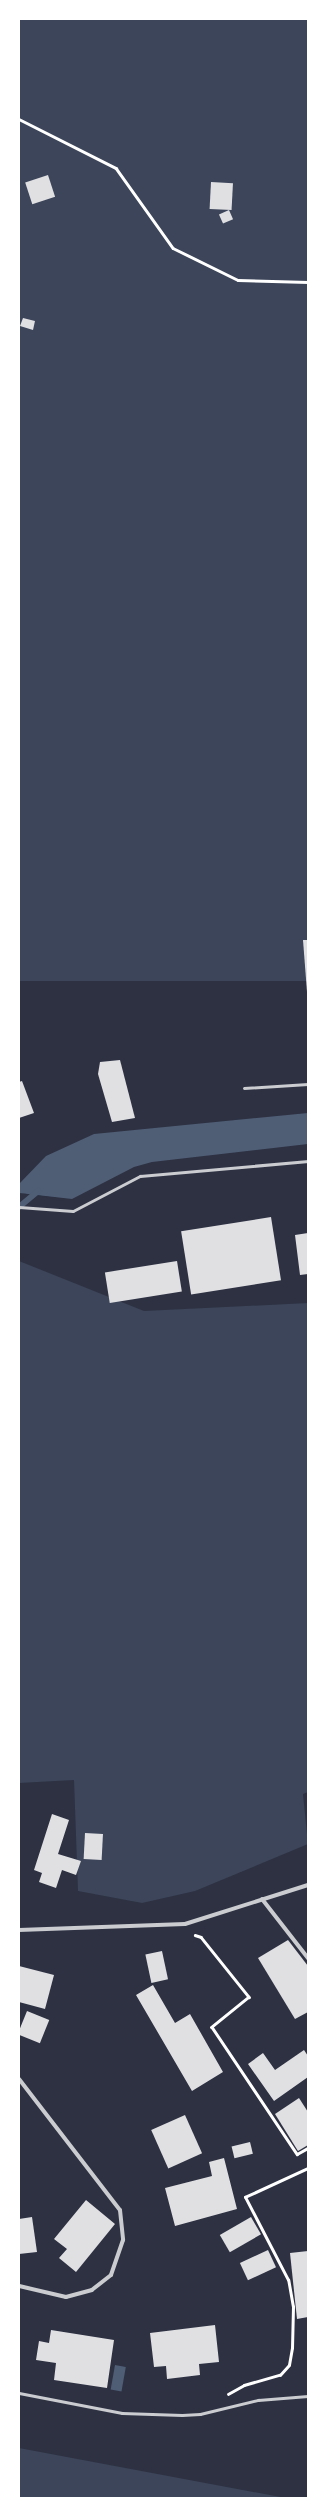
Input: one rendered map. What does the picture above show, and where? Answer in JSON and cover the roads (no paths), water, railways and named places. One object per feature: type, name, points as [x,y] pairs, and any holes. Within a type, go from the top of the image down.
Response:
[{"type":"street","points":[[19,1930],[185,1924],[308,1885]]},
{"type":"street","points":[[262,1899],[308,1958]]},
{"type":"street","points":[[19,2079],[120,2210],[123,2240],[110,2275],[92,2290],[66,2297],[19,2286]]},
{"type":"lane","points":[[244,1088],[308,1084]]},
{"type":"lane","points":[[19,1207],[73,1211],[140,1176],[308,1161]]},
{"type":"lane","points":[[19,2393],[122,2414],[200,2414],[258,2400],[308,2396]]},
{"type":"waterway","points":[[19,1207],[38,1191]]}]
